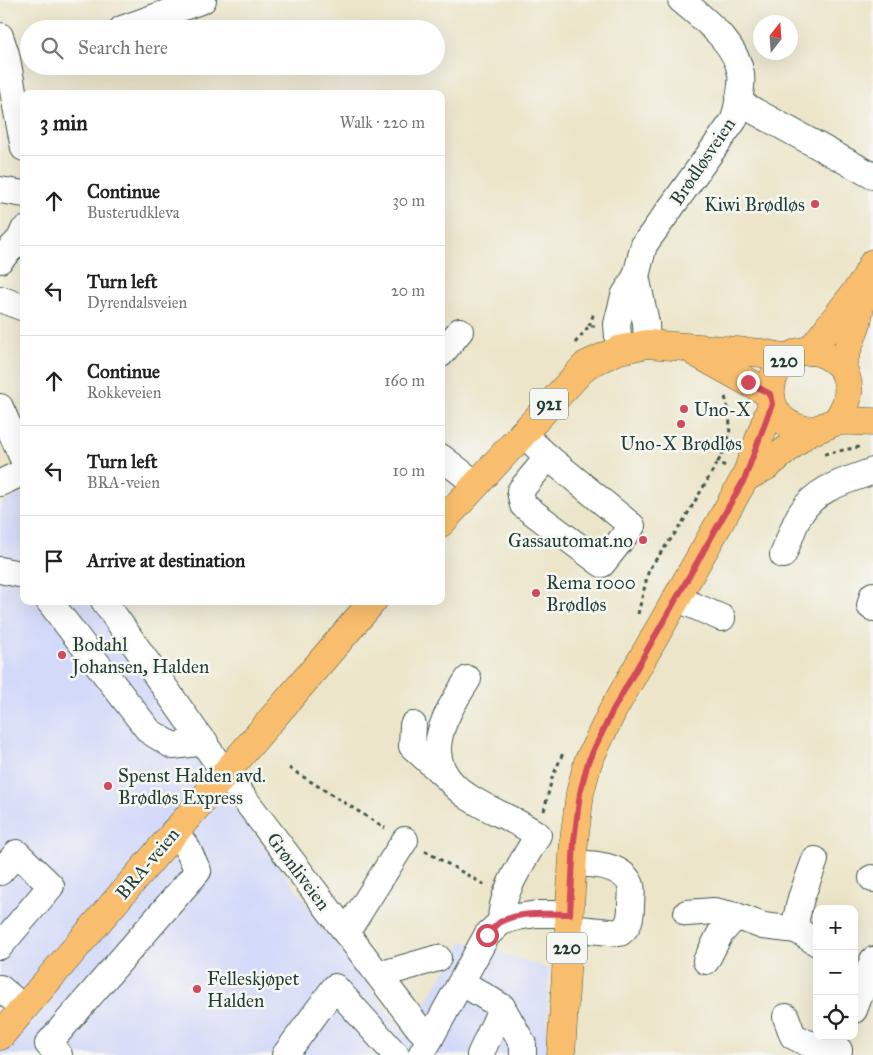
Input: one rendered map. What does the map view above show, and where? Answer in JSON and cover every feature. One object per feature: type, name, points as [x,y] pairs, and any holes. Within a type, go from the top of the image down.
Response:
[{"type":"main road","name":"220","points":[[561,1055],[573,852],[580,793],[588,762],[613,710],[676,598],[739,474],[771,399],[772,380],[778,367],[799,355],[869,272]]},
{"type":"main road","name":"220","points":[[844,371],[858,324],[869,272]]},
{"type":"main road","name":"921","points":[[445,519],[586,365],[619,350],[647,344],[688,349],[799,355]]},
{"type":"main road","name":"921","points":[[688,349],[771,399]]},
{"type":"main road","name":"220","points":[[799,355],[832,358],[844,371],[850,392],[846,408],[836,422]]},
{"type":"main road","points":[[844,371],[873,390]]},
{"type":"main road","name":"220","points":[[771,399],[781,418],[794,427],[809,431]]},
{"type":"main road","points":[[739,474],[767,466],[809,431],[823,429],[836,422],[873,422]]},
{"type":"main road","name":"BRA-veien","points":[[0,1036],[224,772],[370,605]]},
{"type":"street","points":[[147,20],[203,0]]},
{"type":"street","name":"Brødløsveien","points":[[619,350],[617,324],[624,296],[636,276],[644,245],[734,120],[738,102],[741,74],[729,45],[682,0]]},
{"type":"street","points":[[9,49],[20,122]]},
{"type":"street","points":[[738,102],[873,176]]},
{"type":"street","points":[[0,190],[20,193]]},
{"type":"street","points":[[0,260],[20,239]]},
{"type":"street","name":"Brødløsveien","points":[[636,276],[646,323],[647,344]]},
{"type":"street","points":[[0,299],[20,306]]},
{"type":"street","points":[[445,349],[460,331]]},
{"type":"street","points":[[0,406],[20,453]]},
{"type":"street","points":[[522,433],[548,457]]},
{"type":"street","points":[[0,456],[20,461]]},
{"type":"street","points":[[445,460],[476,484]]},
{"type":"street","points":[[783,555],[800,513],[814,497],[838,483],[873,471]]},
{"type":"street","points":[[0,483],[20,474]]},
{"type":"street","points":[[0,570],[20,574]]},
{"type":"street","points":[[873,594],[870,606],[873,608]]},
{"type":"street","points":[[676,598],[722,618]]},
{"type":"street","points":[[52,605],[149,731],[173,746],[204,742]]},
{"type":"street","name":"Grønliveien","points":[[107,605],[224,772],[418,1027],[425,1047]]},
{"type":"street","points":[[447,778],[440,761],[438,736],[448,710],[468,679]]},
{"type":"street","points":[[413,725],[412,746],[447,778],[469,797],[538,835],[506,892],[501,908],[501,922]]},
{"type":"street","points":[[59,1055],[48,1044],[198,871],[187,848],[174,831]]},
{"type":"street","points":[[346,933],[405,840]]},
{"type":"street","points":[[425,1047],[465,985],[487,935],[501,922],[537,914],[620,933],[627,928],[631,914],[631,884],[623,875],[609,867],[573,852]]},
{"type":"street","points":[[0,872],[17,853],[51,886],[0,946]]},
{"type":"street","points":[[807,936],[796,919],[801,898],[815,860]]},
{"type":"street","points":[[687,913],[714,912],[736,916],[763,926],[807,936]]},
{"type":"street","points":[[706,961],[720,934],[736,916]]},
{"type":"street","points":[[379,975],[438,958]]},
{"type":"street","points":[[858,997],[869,960]]},
{"type":"street","points":[[465,985],[502,1007],[523,1044],[523,1055]]},
{"type":"street","points":[[461,1055],[480,1017],[465,985]]},
{"type":"street","points":[[285,1055],[335,987],[396,1055]]},
{"type":"street","points":[[0,988],[24,1008]]},
{"type":"street","points":[[480,1055],[502,1007]]},
{"type":"street","points":[[786,1017],[793,1036],[807,1043],[841,1047]]},
{"type":"path","points":[[724,390],[731,424],[730,439],[718,462],[739,474]]},
{"type":"shaded area","points":[[20,494],[20,605],[98,605],[195,756],[406,1035],[463,941],[549,969],[546,1055],[0,1055],[0,504]]},
{"type":"place","name":"Kiwi Brødløs","points":[[815,204]]},
{"type":"place","name":"Uno-X","points":[[684,409]]},
{"type":"place","name":"Uno-X Brødløs","points":[[681,424]]},
{"type":"place","name":"Gassautomat.no","points":[[643,540]]},
{"type":"place","name":"Rema 1000 Brødløs","points":[[536,593]]},
{"type":"place","name":"Bodahl Johansen, Halden","points":[[62,655]]},
{"type":"place","name":"Spenst Halden avd. Brødløs Express","points":[[108,786]]},
{"type":"place","name":"Felleskjøpet Halden","points":[[197,989]]},
{"type":"route","points":[[487,935],[501,922],[516,916],[570,914],[574,841],[580,793],[588,762],[613,710],[745,478],[772,404],[770,394],[748,382]]}]
